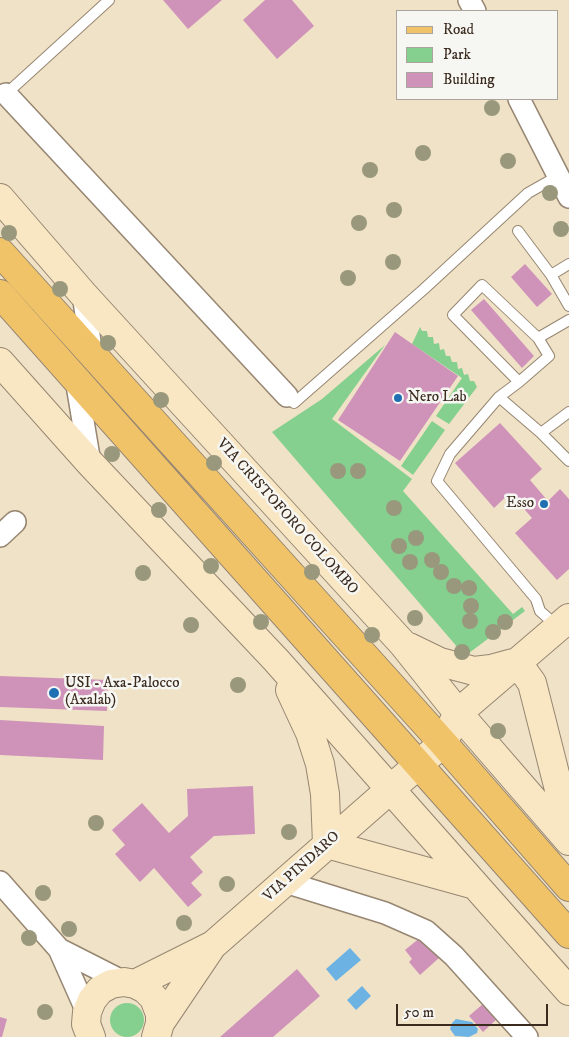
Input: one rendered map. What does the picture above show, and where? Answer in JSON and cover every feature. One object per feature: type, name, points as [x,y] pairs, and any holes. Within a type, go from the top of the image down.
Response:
[{"type":"main road","points":[[0,252],[442,742],[569,887]]},
{"type":"main road","points":[[0,294],[569,934]]},
{"type":"street","points":[[6,94],[287,396]]},
{"type":"street","points":[[520,100],[569,197]]},
{"type":"street","name":"VIA CRISTOFORO COLOMBO","points":[[0,198],[83,294],[403,644],[458,712],[569,841]]},
{"type":"street","points":[[83,294],[92,355]]},
{"type":"street","points":[[0,362],[90,463],[276,660],[569,991]]},
{"type":"street","points":[[76,379],[90,463]]},
{"type":"street","points":[[458,712],[564,623]]},
{"type":"street","points":[[403,644],[440,662],[474,671],[491,669],[517,662]]},
{"type":"street","points":[[276,660],[308,728],[318,758],[325,794],[328,844],[475,885]]},
{"type":"street","points":[[517,662],[532,683],[569,829]]},
{"type":"street","name":"VIA PINDARO","points":[[213,945],[442,742],[458,712]]},
{"type":"street","points":[[0,882],[59,949],[85,1027]]},
{"type":"street","points":[[285,882],[391,914],[426,931],[454,956],[527,1037]]},
{"type":"street","points":[[85,1027],[92,1000],[100,990],[111,984],[130,983],[213,945]]},
{"type":"street","points":[[158,1033],[213,945]]},
{"type":"street","points":[[59,949],[145,989],[154,998],[160,1014],[158,1033]]},
{"type":"lane","points":[[6,94],[109,0]]},
{"type":"lane","points":[[287,396],[294,403],[424,289],[528,193],[558,176]]},
{"type":"lane","points":[[518,231],[551,276],[569,306]]},
{"type":"lane","points":[[551,276],[569,264]]},
{"type":"lane","points":[[520,382],[453,315],[482,285],[538,338],[549,356],[520,382],[499,397],[450,454],[437,481],[536,599],[540,611],[564,623]]},
{"type":"lane","points":[[538,338],[569,320]]},
{"type":"lane","points":[[499,397],[569,460]]},
{"type":"lane","points":[[541,433],[569,412]]},
{"type":"green space","points":[[420,327],[422,331],[427,331],[428,337],[433,337],[434,344],[439,343],[440,350],[444,349],[446,356],[450,356],[452,362],[457,362],[458,369],[462,368],[464,375],[468,374],[470,381],[474,381],[477,387],[449,424],[436,416],[462,378],[412,344]]},
{"type":"green space","points":[[385,345],[332,419],[412,479],[403,491],[513,614],[522,607],[525,611],[465,656],[272,432],[322,399]]},
{"type":"green space","points":[[432,421],[445,430],[413,475],[401,466]]},
{"type":"green space","points":[[127,1003],[139,1008],[144,1020],[139,1032],[127,1037],[115,1032],[110,1020],[115,1008]]},
{"type":"water","points":[[350,948],[361,960],[336,981],[326,969]]},
{"type":"water","points":[[362,986],[371,996],[356,1010],[347,1000]]},
{"type":"water","points":[[456,1019],[472,1022],[478,1029],[477,1033],[469,1037],[455,1036],[450,1029]]},
{"type":"building","points":[[163,0],[222,0],[188,29]]},
{"type":"building","points":[[265,0],[292,0],[314,26],[277,59],[243,20]]},
{"type":"building","points":[[525,264],[552,294],[537,307],[511,277]]},
{"type":"building","points":[[484,299],[534,356],[522,368],[471,310]]},
{"type":"building","name":"Nero Lab","points":[[395,332],[458,376],[400,461],[338,420]]},
{"type":"building","name":"Esso","points":[[500,423],[542,469],[530,480],[548,501],[560,489],[569,499],[569,569],[557,580],[515,533],[532,518],[510,493],[494,508],[455,463]]},
{"type":"building","name":"USI - Axa-Palocco (Axalab)","points":[[0,676],[108,680],[107,711],[0,707]]},
{"type":"building","points":[[0,720],[104,726],[103,760],[0,755]]},
{"type":"building","points":[[253,786],[255,834],[214,836],[190,857],[203,872],[191,883],[202,895],[188,907],[154,868],[140,882],[115,854],[125,845],[112,830],[142,803],[169,833],[188,816],[187,789]]},
{"type":"building","points":[[421,937],[439,958],[420,975],[409,962],[412,959],[405,950]]},
{"type":"building","points":[[297,969],[320,996],[273,1037],[220,1037]]},
{"type":"building","points":[[484,1003],[497,1019],[483,1032],[469,1016]]},
{"type":"building","points":[[0,1017],[7,1019],[2,1037],[0,1037]]},
{"type":"place","name":"Nero Lab","points":[[398,398]]},
{"type":"place","name":"Esso","points":[[544,504]]},
{"type":"place","name":"USI - Axa-Palocco (Axalab)","points":[[54,693]]}]
